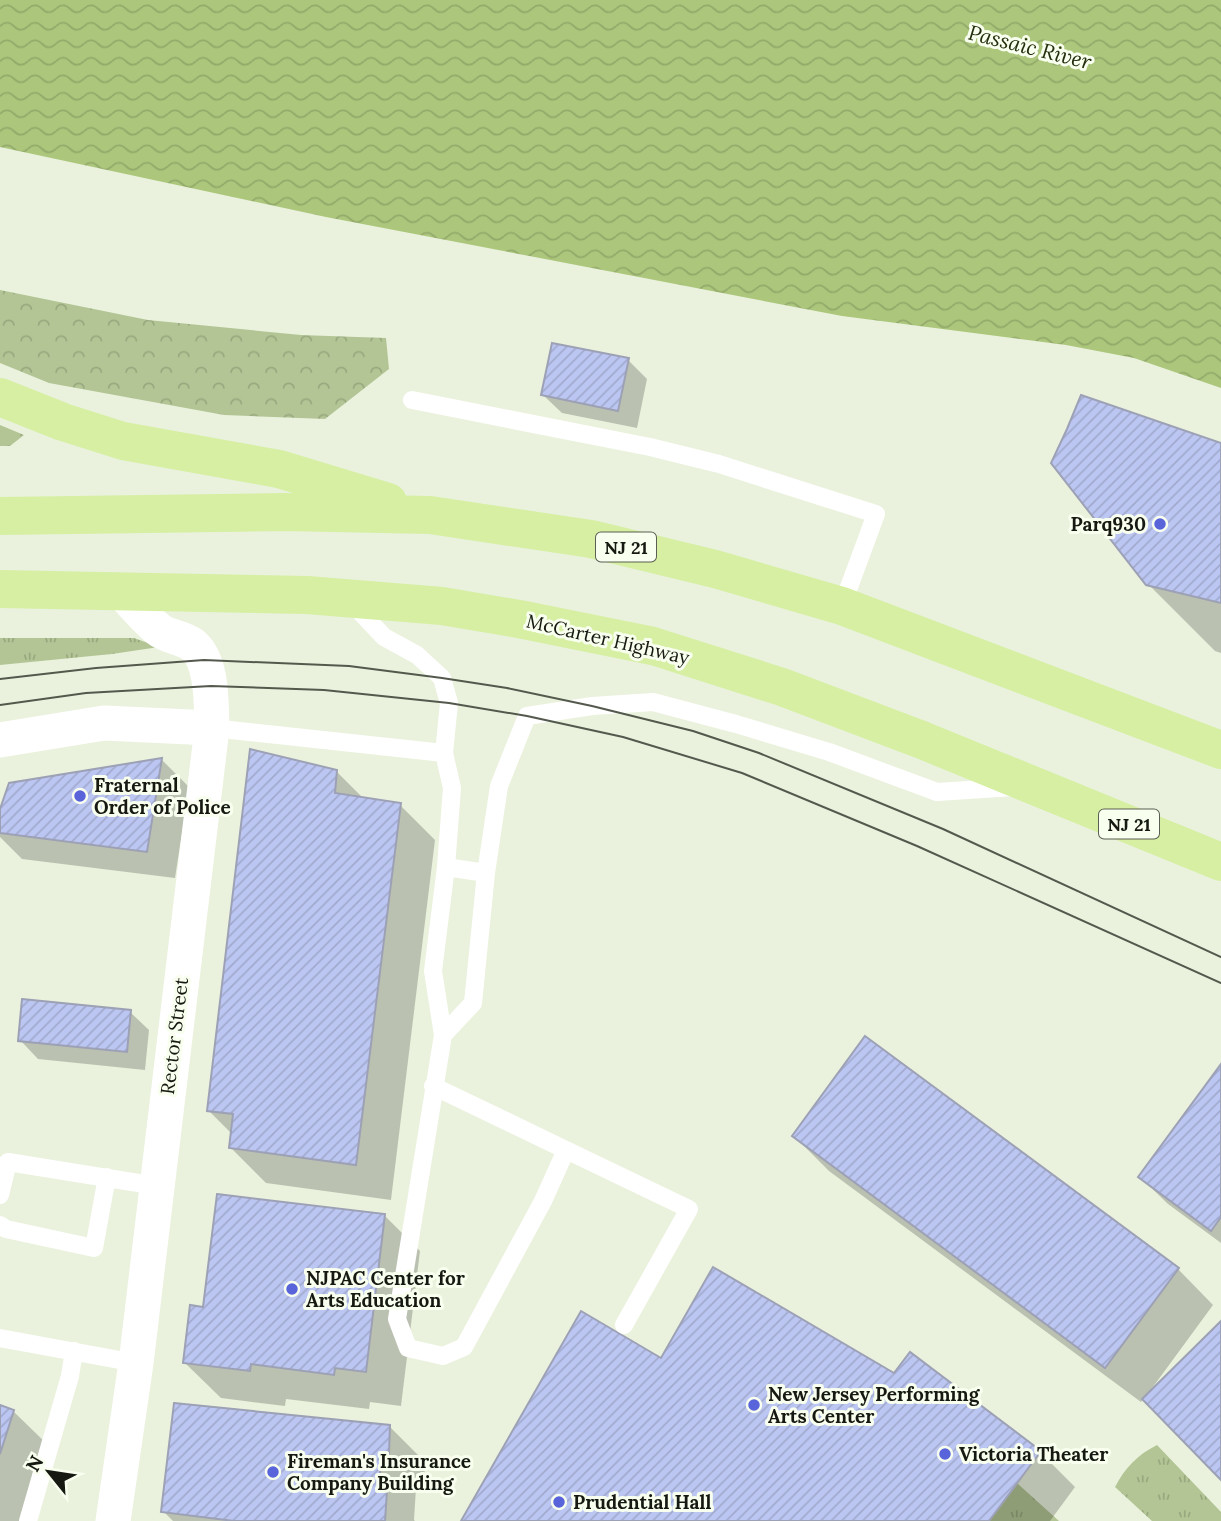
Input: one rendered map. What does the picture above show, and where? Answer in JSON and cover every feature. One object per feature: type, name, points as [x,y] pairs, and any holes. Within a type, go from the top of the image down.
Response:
[{"type":"main road","points":[[0,397],[123,441],[279,469],[430,515]]},
{"type":"main road","name":"NJ 21","points":[[0,516],[285,512],[430,515],[591,539],[715,569],[842,606],[1221,750]]},
{"type":"main road","name":"McCarter Highway","points":[[0,589],[346,597],[442,606],[653,646],[782,687],[922,740],[1221,862]]},
{"type":"street","name":"Rector Street","points":[[113,1521],[136,1363],[212,728],[211,686],[204,660],[195,647],[181,638],[160,631],[121,591]]},
{"type":"street","points":[[0,740],[104,723],[212,728]]},
{"type":"lane","points":[[412,400],[650,447],[719,464],[876,514],[842,606]]},
{"type":"lane","points":[[346,597],[384,637],[417,655],[442,678],[449,703],[444,753],[452,788],[446,867],[433,971],[443,1035],[397,1320],[408,1348],[443,1356],[464,1347],[543,1201],[566,1150]]},
{"type":"lane","points":[[443,1035],[473,1003],[486,873],[499,786],[527,716],[592,706],[653,702],[829,752],[937,792],[1037,786]]},
{"type":"lane","points":[[212,728],[444,753]]},
{"type":"lane","points":[[446,867],[486,873]]},
{"type":"lane","points":[[433,1086],[690,1209],[624,1325]]},
{"type":"lane","points":[[0,1195],[4,1160],[157,1186]]},
{"type":"lane","points":[[0,1225],[6,1229],[94,1248],[107,1177]]},
{"type":"lane","points":[[0,1338],[136,1363]]},
{"type":"lane","points":[[28,1521],[70,1376],[74,1352]]},
{"type":"green space","points":[[0,290],[148,320],[301,335],[386,338],[389,369],[325,419],[224,415],[49,383],[0,363]]},
{"type":"green space","points":[[0,425],[24,435],[10,446],[0,446]]},
{"type":"green space","points":[[0,638],[134,638],[159,647],[0,665]]},
{"type":"green space","points":[[1157,1445],[1221,1512],[1221,1521],[1152,1521],[1115,1487],[1132,1463]]},
{"type":"green space","points":[[1017,1483],[1059,1521],[989,1521]]},
{"type":"water","name":"Passaic River","points":[[0,0],[1221,0],[1221,388],[1134,358],[1066,345],[842,316],[326,217],[0,147]]},
{"type":"building","points":[[552,343],[629,358],[618,411],[541,395]]},
{"type":"building","name":"Parq930","points":[[1081,395],[1221,443],[1221,603],[1146,585],[1051,463]]},
{"type":"building","points":[[250,749],[337,770],[335,793],[401,803],[356,1165],[229,1148],[233,1114],[207,1111]]},
{"type":"building","name":"Fraternal Order of Police","points":[[162,758],[147,852],[0,833],[0,809],[9,783]]},
{"type":"building","points":[[22,999],[131,1010],[127,1052],[18,1041]]},
{"type":"building","points":[[865,1036],[1179,1268],[1105,1368],[792,1136]]},
{"type":"building","points":[[1221,1064],[1221,1217],[1211,1231],[1138,1177]]},
{"type":"building","points":[[217,1194],[385,1214],[366,1372],[335,1368],[334,1375],[251,1364],[250,1371],[183,1363],[190,1305],[203,1307]]},
{"type":"building","name":"New Jersey Performing Arts Center","points":[[713,1267],[894,1373],[910,1352],[1041,1451],[989,1521],[461,1521],[581,1311],[661,1358]]},
{"type":"building","points":[[1221,1321],[1221,1480],[1142,1399]]},
{"type":"building","name":"Fireman's Insurance Company Building","points":[[174,1403],[390,1425],[389,1454],[381,1454],[379,1490],[387,1491],[385,1521],[234,1521],[161,1512]]},
{"type":"building","points":[[0,1405],[14,1410],[0,1454]]},
{"type":"tram line","points":[[0,679],[204,660],[349,666],[507,688],[592,706],[693,731],[759,753],[943,829],[1221,957]]},
{"type":"tram line","points":[[0,705],[86,693],[211,686],[324,690],[449,703],[527,716],[623,737],[742,773],[917,846],[1221,983]]},
{"type":"place","name":"Parq930","points":[[1160,524]]},
{"type":"place","name":"Fraternal Order of Police","points":[[80,796]]},
{"type":"place","name":"NJPAC Center for Arts Education","points":[[292,1289]]},
{"type":"place","name":"New Jersey Performing Arts Center","points":[[754,1405]]},
{"type":"place","name":"Victoria Theater","points":[[945,1454]]},
{"type":"place","name":"Fireman's Insurance Company Building","points":[[273,1472]]},
{"type":"place","name":"Prudential Hall","points":[[559,1502]]}]
